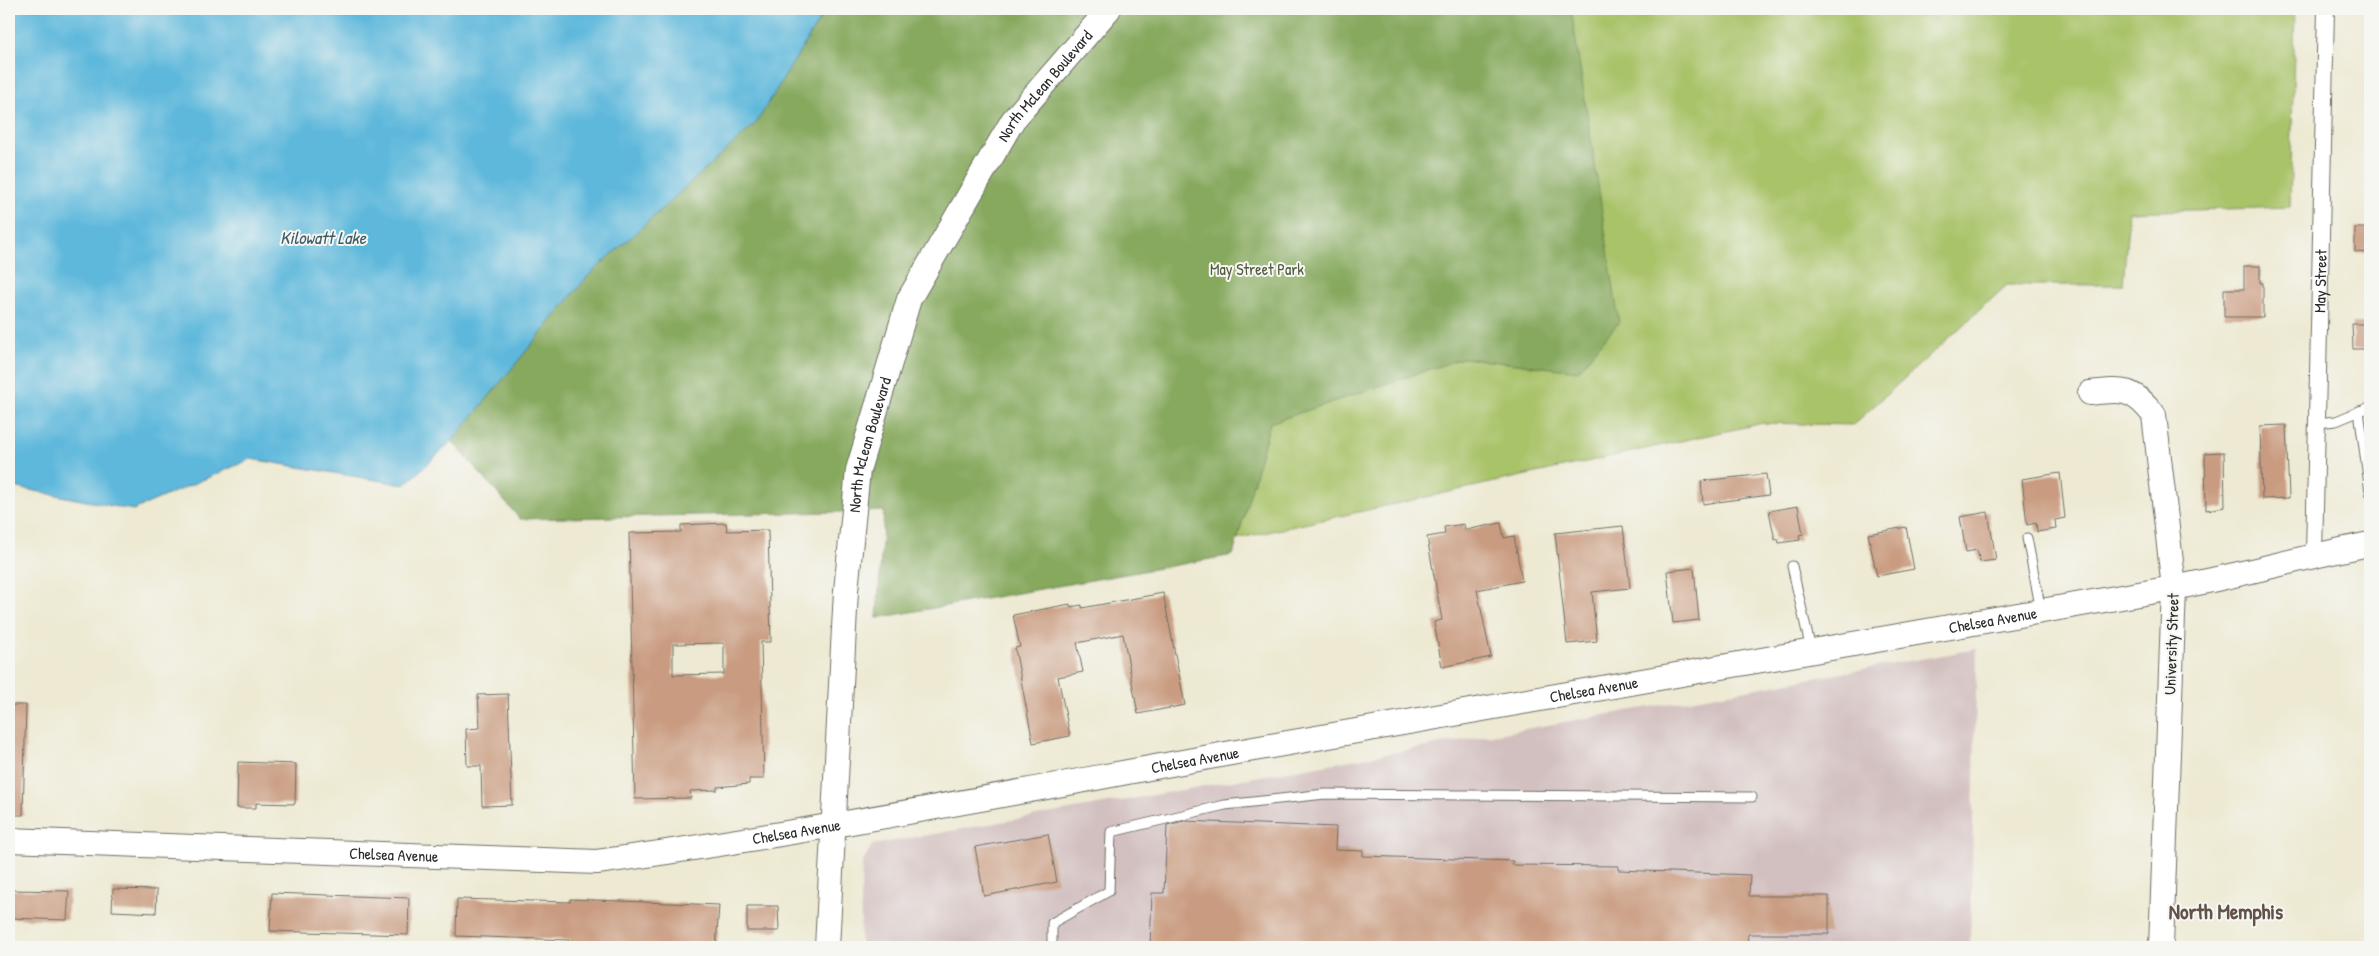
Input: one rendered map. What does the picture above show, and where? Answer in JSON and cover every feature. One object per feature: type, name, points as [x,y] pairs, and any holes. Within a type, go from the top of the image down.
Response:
[{"type":"main road","name":"North McLean Boulevard","points":[[827,947],[846,591],[858,470],[909,299],[1013,120],[1109,9]]},
{"type":"main road","name":"University Street","points":[[2090,393],[2108,391],[2131,393],[2139,397],[2154,415],[2174,588],[2161,947]]},
{"type":"main road","name":"Chelsea Avenue","points":[[9,840],[597,862],[692,849],[2174,588],[2314,555],[2370,544]]},
{"type":"street","name":"May Street","points":[[2314,555],[2326,9]]},
{"type":"lane","points":[[2317,423],[2336,421],[2370,406]]},
{"type":"lane","points":[[2359,411],[2370,492]]},
{"type":"lane","points":[[2027,538],[2041,611]]},
{"type":"lane","points":[[1792,566],[1811,651]]},
{"type":"lane","points":[[1052,947],[1052,923],[1109,891],[1111,832],[1225,805],[1325,794],[1752,797]]},
{"type":"shaded area","points":[[1977,649],[1970,947],[860,947],[862,863],[872,845]]},
{"type":"green space","points":[[826,9],[1571,9],[1619,322],[1578,371],[1463,358],[1270,423],[1233,555],[877,618],[884,511],[520,519],[452,441],[588,276],[756,123]]},
{"type":"green space","name":"May Street Park","points":[[1137,9],[2295,9],[2290,207],[2129,212],[2123,285],[2007,285],[1853,425],[1763,423],[877,618]]},
{"type":"water","name":"Kilowatt Lake","points":[[9,9],[826,9],[756,123],[588,276],[452,441],[405,485],[251,459],[133,510],[9,486]]},
{"type":"building","points":[[2355,228],[2370,228],[2370,253],[2355,252]]},
{"type":"building","points":[[2244,266],[2260,266],[2260,283],[2263,283],[2263,317],[2224,317],[2224,289],[2244,289]]},
{"type":"building","points":[[2352,324],[2370,324],[2370,349],[2353,349]]},
{"type":"building","points":[[2286,425],[2289,498],[2262,499],[2260,426]]},
{"type":"building","points":[[2224,452],[2225,507],[2206,510],[2205,453]]},
{"type":"building","points":[[2060,473],[2065,518],[2055,520],[2056,529],[2037,532],[2036,523],[2027,525],[2022,479]]},
{"type":"building","points":[[1766,474],[1769,495],[1703,504],[1701,481]]},
{"type":"building","points":[[1798,506],[1803,534],[1799,535],[1800,540],[1779,543],[1778,539],[1775,540],[1769,511]]},
{"type":"building","points":[[1988,512],[1996,560],[1980,562],[1977,550],[1966,552],[1960,517]]},
{"type":"building","points":[[726,523],[727,531],[768,530],[771,642],[761,642],[764,779],[749,779],[749,784],[717,787],[717,790],[690,791],[691,798],[635,799],[629,533],[681,532],[681,525]],"holes":[[[724,643],[724,674],[673,675],[673,644]]]},
{"type":"building","points":[[1501,523],[1504,538],[1514,536],[1522,581],[1477,590],[1491,657],[1442,667],[1434,622],[1442,620],[1427,537],[1445,534],[1444,527],[1464,524],[1465,530]]},
{"type":"building","points":[[1623,526],[1630,588],[1592,592],[1597,641],[1567,644],[1555,533]]},
{"type":"building","points":[[1906,527],[1914,569],[1877,576],[1868,534]]},
{"type":"building","points":[[1694,568],[1699,620],[1673,623],[1667,571]]},
{"type":"building","points":[[1163,593],[1185,705],[1138,714],[1123,634],[1077,643],[1083,672],[1058,677],[1070,736],[1033,743],[1015,648],[1020,647],[1013,615],[1070,604],[1070,607],[1082,605],[1082,608]]},
{"type":"building","points":[[508,694],[512,805],[482,806],[481,766],[467,766],[466,729],[480,728],[478,695]]},
{"type":"building","points":[[9,705],[26,705],[23,815],[9,815]]},
{"type":"building","points":[[238,762],[296,764],[295,804],[256,803],[256,808],[237,808]]},
{"type":"building","points":[[1184,821],[1336,827],[1335,850],[1363,851],[1363,856],[1513,861],[1512,865],[1618,866],[1618,870],[1750,875],[1749,896],[1829,896],[1829,934],[1748,934],[1747,947],[1150,947],[1152,893],[1164,893],[1167,825]]},
{"type":"building","points":[[1048,834],[1057,882],[984,896],[975,847]]},
{"type":"building","points":[[113,889],[157,890],[156,913],[112,911]]},
{"type":"building","points":[[9,890],[69,891],[67,920],[9,918]]},
{"type":"building","points":[[272,893],[409,898],[408,935],[270,931]]},
{"type":"building","points":[[457,899],[570,902],[570,899],[719,905],[716,947],[568,947],[569,940],[456,936]]},
{"type":"building","points":[[747,906],[778,906],[779,931],[747,931]]},
{"type":"district","name":"North Memphis","points":[[2226,912]]}]
